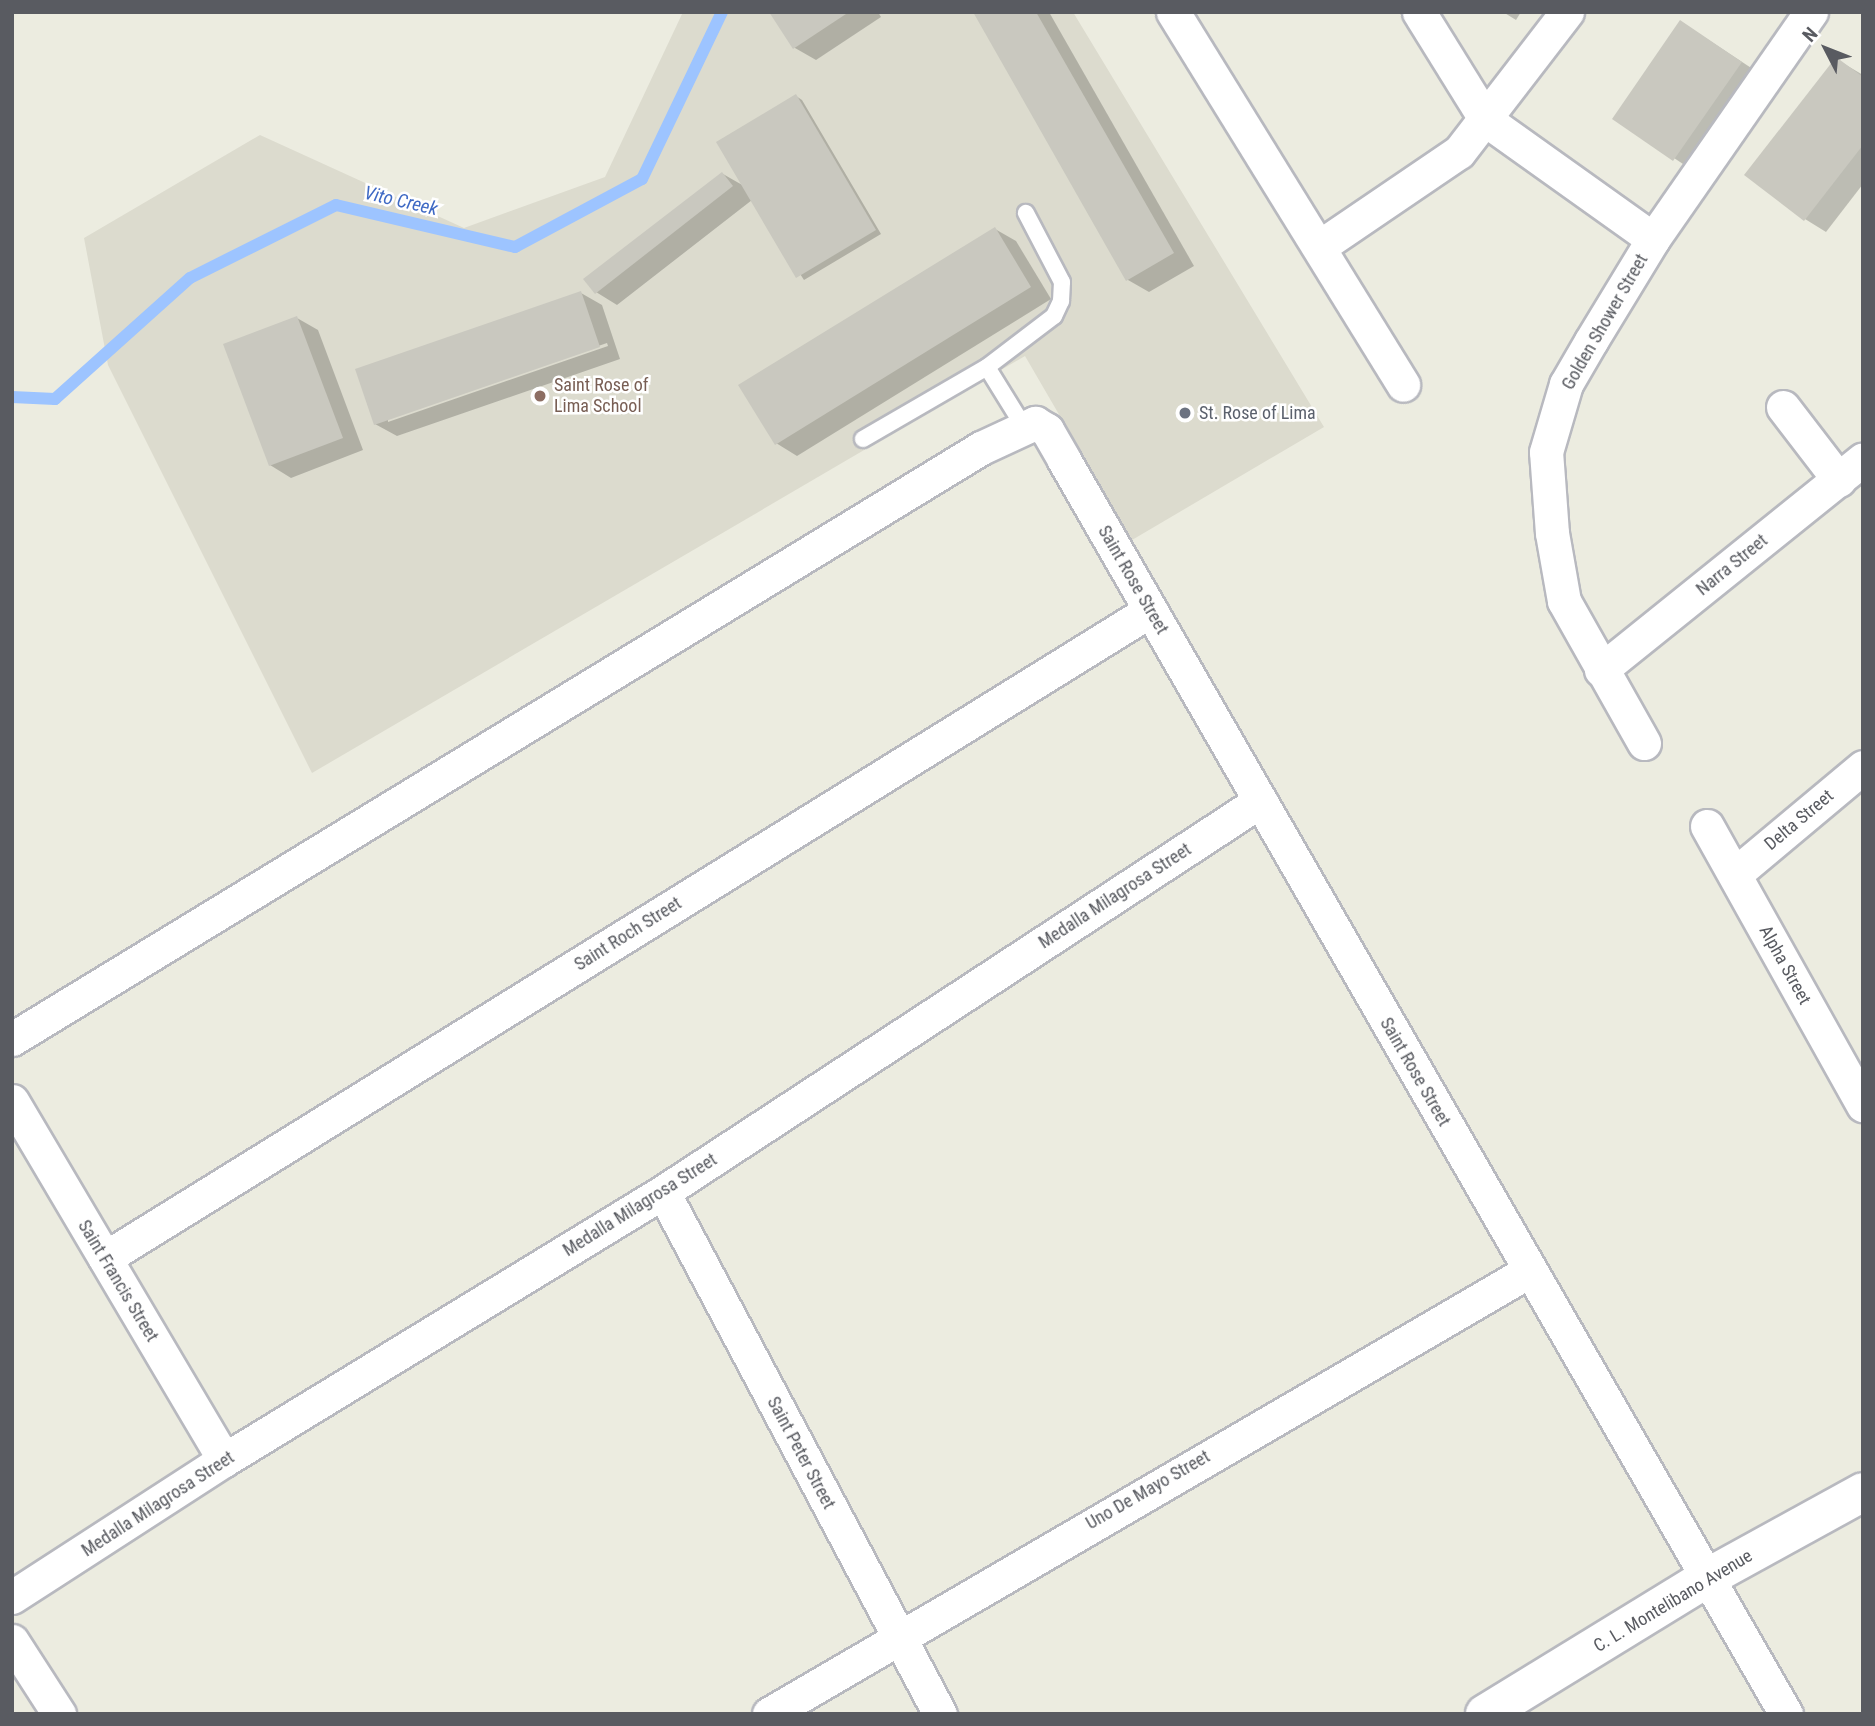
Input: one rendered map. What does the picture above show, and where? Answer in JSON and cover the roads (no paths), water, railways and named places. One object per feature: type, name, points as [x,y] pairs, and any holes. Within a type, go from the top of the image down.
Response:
[{"type":"street","points":[[1173,12],[1403,385]]},
{"type":"street","points":[[1419,12],[1486,120],[1653,239]]},
{"type":"street","points":[[1319,247],[1459,152],[1567,12]]},
{"type":"street","name":"Golden Shower Street","points":[[1601,670],[1564,601],[1552,533],[1546,452],[1566,384],[1653,239],[1811,12]]},
{"type":"street","points":[[1783,407],[1851,469]]},
{"type":"street","points":[[12,1039],[970,455],[1035,428]]},
{"type":"street","name":"Saint Rose Street","points":[[1035,428],[1151,611],[1786,1714]]},
{"type":"street","name":"Narra Street","points":[[1601,670],[1851,469]]},
{"type":"street","name":"Saint Roch Street","points":[[105,1258],[1151,611]]},
{"type":"street","points":[[1601,670],[1644,743]]},
{"type":"street","name":"Delta Street","points":[[1735,874],[1863,767]]},
{"type":"street","name":"Medalla Milagrosa Street","points":[[12,1597],[225,1460],[663,1192],[1260,801]]},
{"type":"street","name":"Alpha Street","points":[[1707,826],[1859,1091]]},
{"type":"street","name":"Saint Francis Street","points":[[12,1101],[225,1460]]},
{"type":"street","name":"Saint Peter Street","points":[[663,1192],[940,1714]]},
{"type":"street","name":"Uno De Mayo Street","points":[[769,1714],[898,1635],[1529,1271]]},
{"type":"street","name":"C. L. Montelibano Avenue","points":[[1485,1714],[1706,1579],[1863,1492]]},
{"type":"street","points":[[12,1641],[59,1714]]},
{"type":"lane","points":[[863,439],[986,367],[1054,316],[1061,301],[1062,282],[1026,213]]},
{"type":"lane","points":[[986,367],[1035,428]]},
{"type":"waterway","name":"Vito Creek","points":[[12,397],[55,399],[190,278],[336,205],[515,247],[642,179],[722,12]]},
{"type":"place","name":"Saint Rose of Lima School","points":[[540,396]]},
{"type":"place","name":"St. Rose of Lima","points":[[1185,413]]}]
